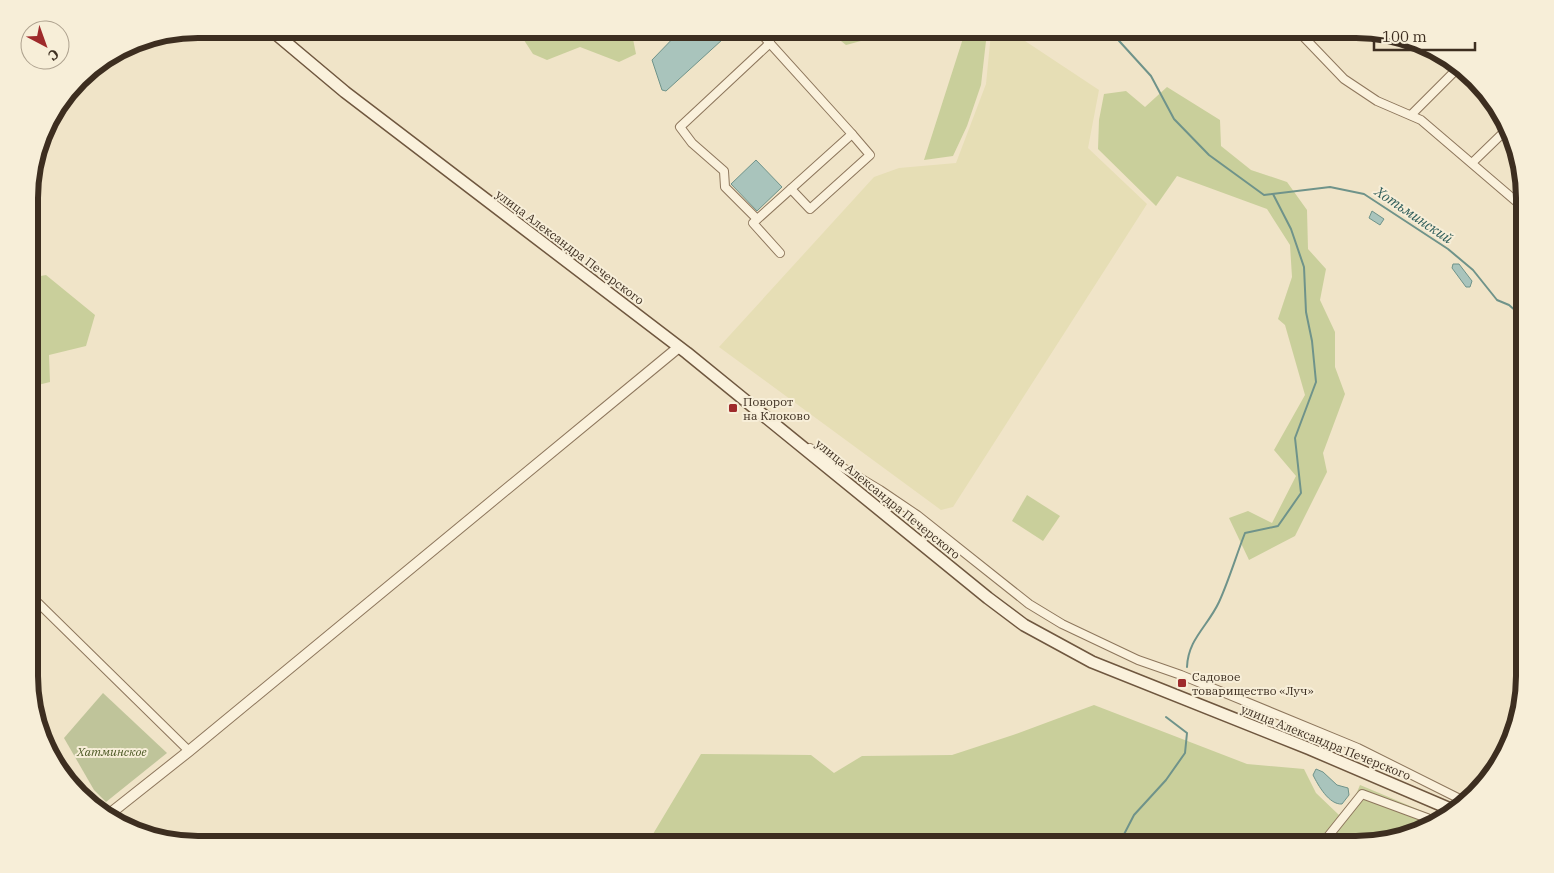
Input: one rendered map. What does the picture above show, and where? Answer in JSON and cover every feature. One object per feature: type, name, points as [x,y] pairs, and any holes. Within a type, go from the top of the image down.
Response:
[{"type":"main road","name":"улица Александра Печерского","points":[[281,38],[346,92],[679,347],[988,598],[1024,625],[1057,644],[1131,679],[1310,749],[1448,808]]},
{"type":"street","points":[[765,38],[870,155],[810,209],[791,188]]},
{"type":"street","points":[[1304,38],[1344,80],[1377,101],[1421,120],[1516,201]]},
{"type":"street","points":[[757,219],[725,187],[724,171],[692,143],[680,127],[770,43]]},
{"type":"street","points":[[1411,115],[1455,71]]},
{"type":"street","points":[[1472,163],[1503,133]]},
{"type":"street","points":[[780,253],[753,223],[852,134]]},
{"type":"street","points":[[113,812],[189,751],[679,347]]},
{"type":"street","points":[[787,434],[880,490],[917,515],[1029,604],[1062,624],[1138,660],[1181,675],[1358,748],[1459,799]]},
{"type":"street","points":[[37,602],[189,751]]},
{"type":"street","points":[[1329,835],[1362,794],[1428,819]]},
{"type":"shaded area","points":[[991,38],[1021,38],[1099,90],[1088,148],[1147,204],[953,507],[941,510],[719,347],[874,177],[899,168],[956,163],[986,84]]},
{"type":"green space","points":[[523,38],[633,38],[636,54],[619,62],[580,47],[547,60],[533,54]]},
{"type":"green space","points":[[837,38],[872,38],[846,45]]},
{"type":"green space","points":[[963,38],[986,38],[981,85],[967,126],[953,156],[924,160]]},
{"type":"green space","points":[[1167,87],[1220,120],[1221,146],[1251,170],[1287,182],[1307,210],[1308,249],[1326,269],[1320,300],[1335,332],[1335,367],[1345,394],[1323,453],[1327,472],[1295,536],[1249,560],[1229,518],[1248,511],[1272,523],[1296,476],[1274,450],[1305,395],[1285,325],[1278,319],[1292,277],[1290,245],[1267,209],[1177,176],[1156,206],[1098,149],[1099,120],[1104,94],[1126,91],[1145,107]]},
{"type":"green space","points":[[46,275],[95,315],[86,346],[49,355],[50,382],[37,385],[37,277]]},
{"type":"green space","points":[[1027,495],[1060,516],[1043,541],[1012,521]]},
{"type":"green space","name":"Хатминское","points":[[103,693],[167,753],[106,802],[94,790],[64,738]]},
{"type":"green space","points":[[1094,705],[1247,764],[1304,769],[1316,793],[1339,815],[1355,797],[1360,785],[1433,816],[1408,827],[1367,835],[652,836],[701,754],[811,755],[834,773],[862,756],[952,755]]},
{"type":"water","points":[[673,38],[724,38],[666,91],[662,90],[652,60]]},
{"type":"water","points":[[756,160],[782,187],[757,211],[731,184]]},
{"type":"water","points":[[1372,211],[1384,219],[1380,225],[1369,218]]},
{"type":"water","points":[[1453,264],[1459,264],[1472,281],[1470,287],[1466,287],[1452,268]]},
{"type":"water","points":[[1316,769],[1323,772],[1337,785],[1348,788],[1349,795],[1342,804],[1333,801],[1325,794],[1313,775]]},
{"type":"waterway","name":"Хотьминский","points":[[1116,38],[1151,76],[1174,119],[1209,155],[1264,195],[1330,187],[1364,194],[1448,249],[1473,270],[1497,300],[1509,305],[1516,311]]},
{"type":"waterway","points":[[1187,667],[1191,648],[1215,611],[1245,533],[1278,526],[1301,493],[1295,438],[1316,382],[1312,341],[1306,312],[1304,267],[1291,229],[1273,194]]},
{"type":"waterway","points":[[1124,835],[1134,815],[1166,780],[1185,753],[1187,733],[1166,717]]},
{"type":"place","name":"Поворот на Клоково","points":[[733,408]]},
{"type":"place","name":"Садовое товарищество «Луч»","points":[[1182,683]]}]
